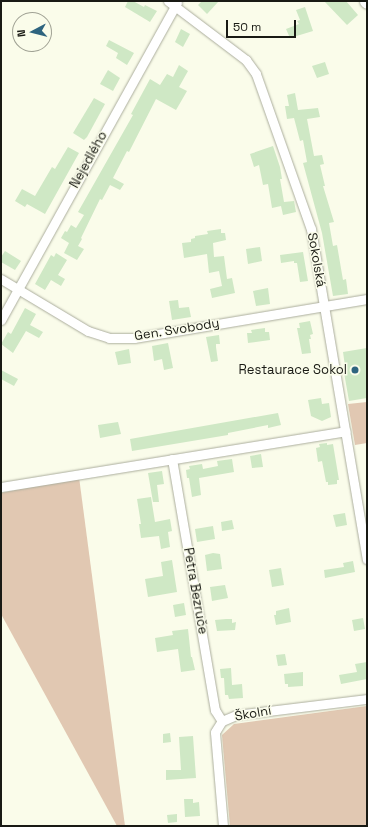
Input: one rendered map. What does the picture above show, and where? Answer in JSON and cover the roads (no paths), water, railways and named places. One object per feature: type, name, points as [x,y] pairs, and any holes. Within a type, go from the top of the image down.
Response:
[{"type":"street","name":"Nejedlého","points":[[1,320],[173,2]]},
{"type":"street","name":"Sokolská","points":[[173,2],[246,60],[256,74],[312,229],[367,559]]},
{"type":"street","name":"Gen. Svobody","points":[[1,279],[88,332],[109,338],[134,338],[367,299]]},
{"type":"street","points":[[1,487],[346,431]]},
{"type":"street","name":"Petra Bezruče","points":[[172,459],[215,710],[222,721]]},
{"type":"street","name":"Školní","points":[[223,826],[215,732],[222,721],[236,715],[367,699]]},
{"type":"place","name":"Restaurace Sokol","points":[[355,370]]}]
